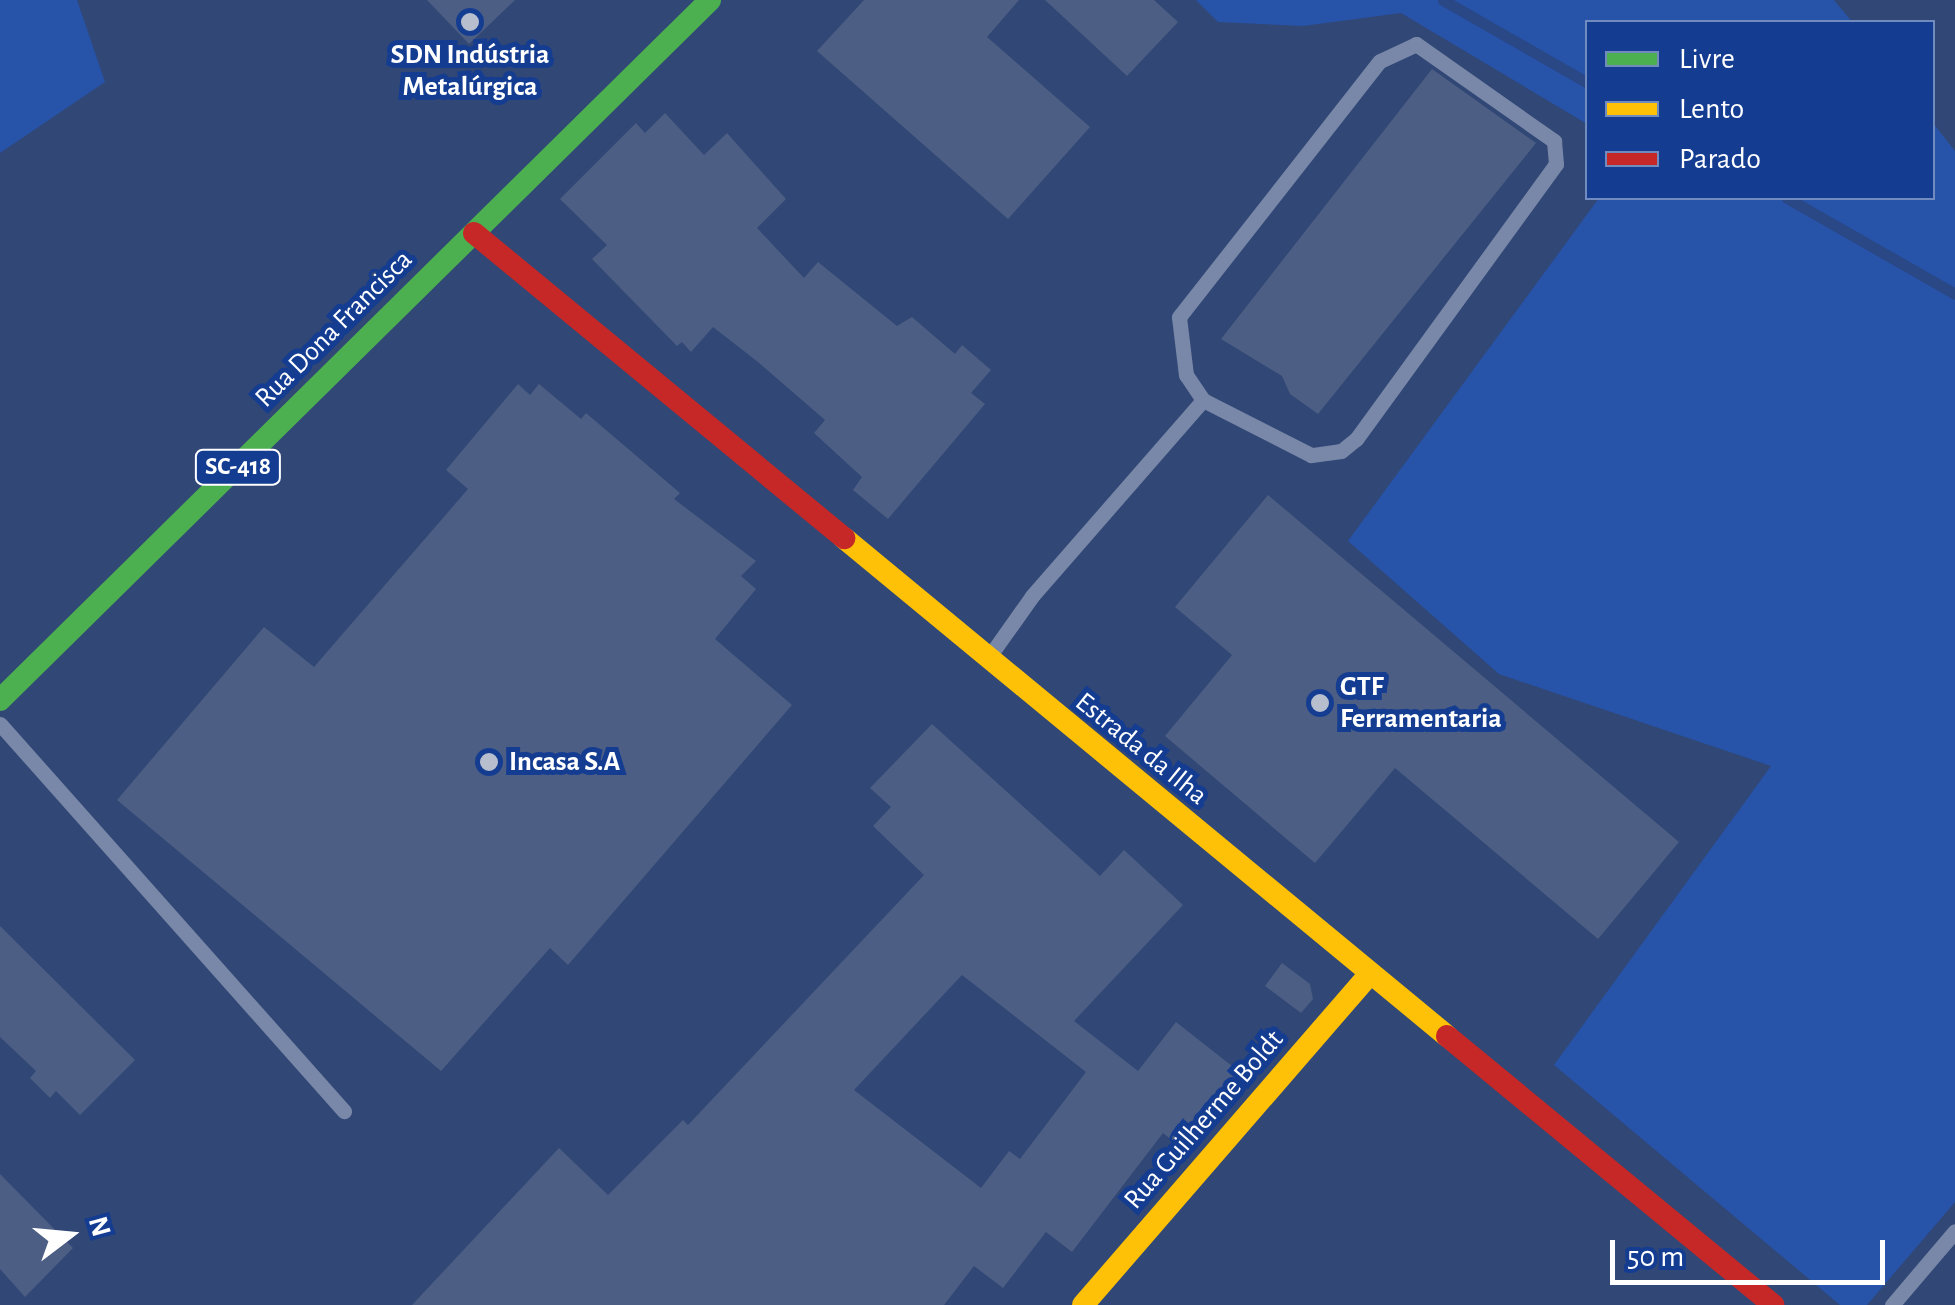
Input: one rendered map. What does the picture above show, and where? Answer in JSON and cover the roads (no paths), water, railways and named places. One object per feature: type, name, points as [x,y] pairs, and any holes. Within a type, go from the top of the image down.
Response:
[{"type":"street","name":"Rua Dona Francisca","points":[[0,700],[710,0]]},
{"type":"street","name":"Estrada da Ilha","points":[[474,234],[986,661],[1773,1305]]},
{"type":"street","name":"Rua Guilherme Boldt","points":[[1083,1305],[1370,974]]},
{"type":"lane","points":[[1402,47],[1428,48],[1554,141],[1556,164],[1341,451],[1311,455],[1203,400],[1186,376],[1179,317],[1380,61],[1402,47]]},
{"type":"lane","points":[[986,661],[1032,596],[1203,400]]},
{"type":"lane","points":[[0,724],[344,1111]]},
{"type":"lane","points":[[1892,1305],[1955,1231]]},
{"type":"waterway","points":[[1443,0],[1585,81]]},
{"type":"waterway","points":[[1790,200],[1955,294]]},
{"type":"place","name":"SDN Indústria Metalúrgica","points":[[470,22]]},
{"type":"place","name":"GTF Ferramentaria","points":[[1320,703]]},
{"type":"place","name":"Incasa S.A","points":[[489,762]]}]
